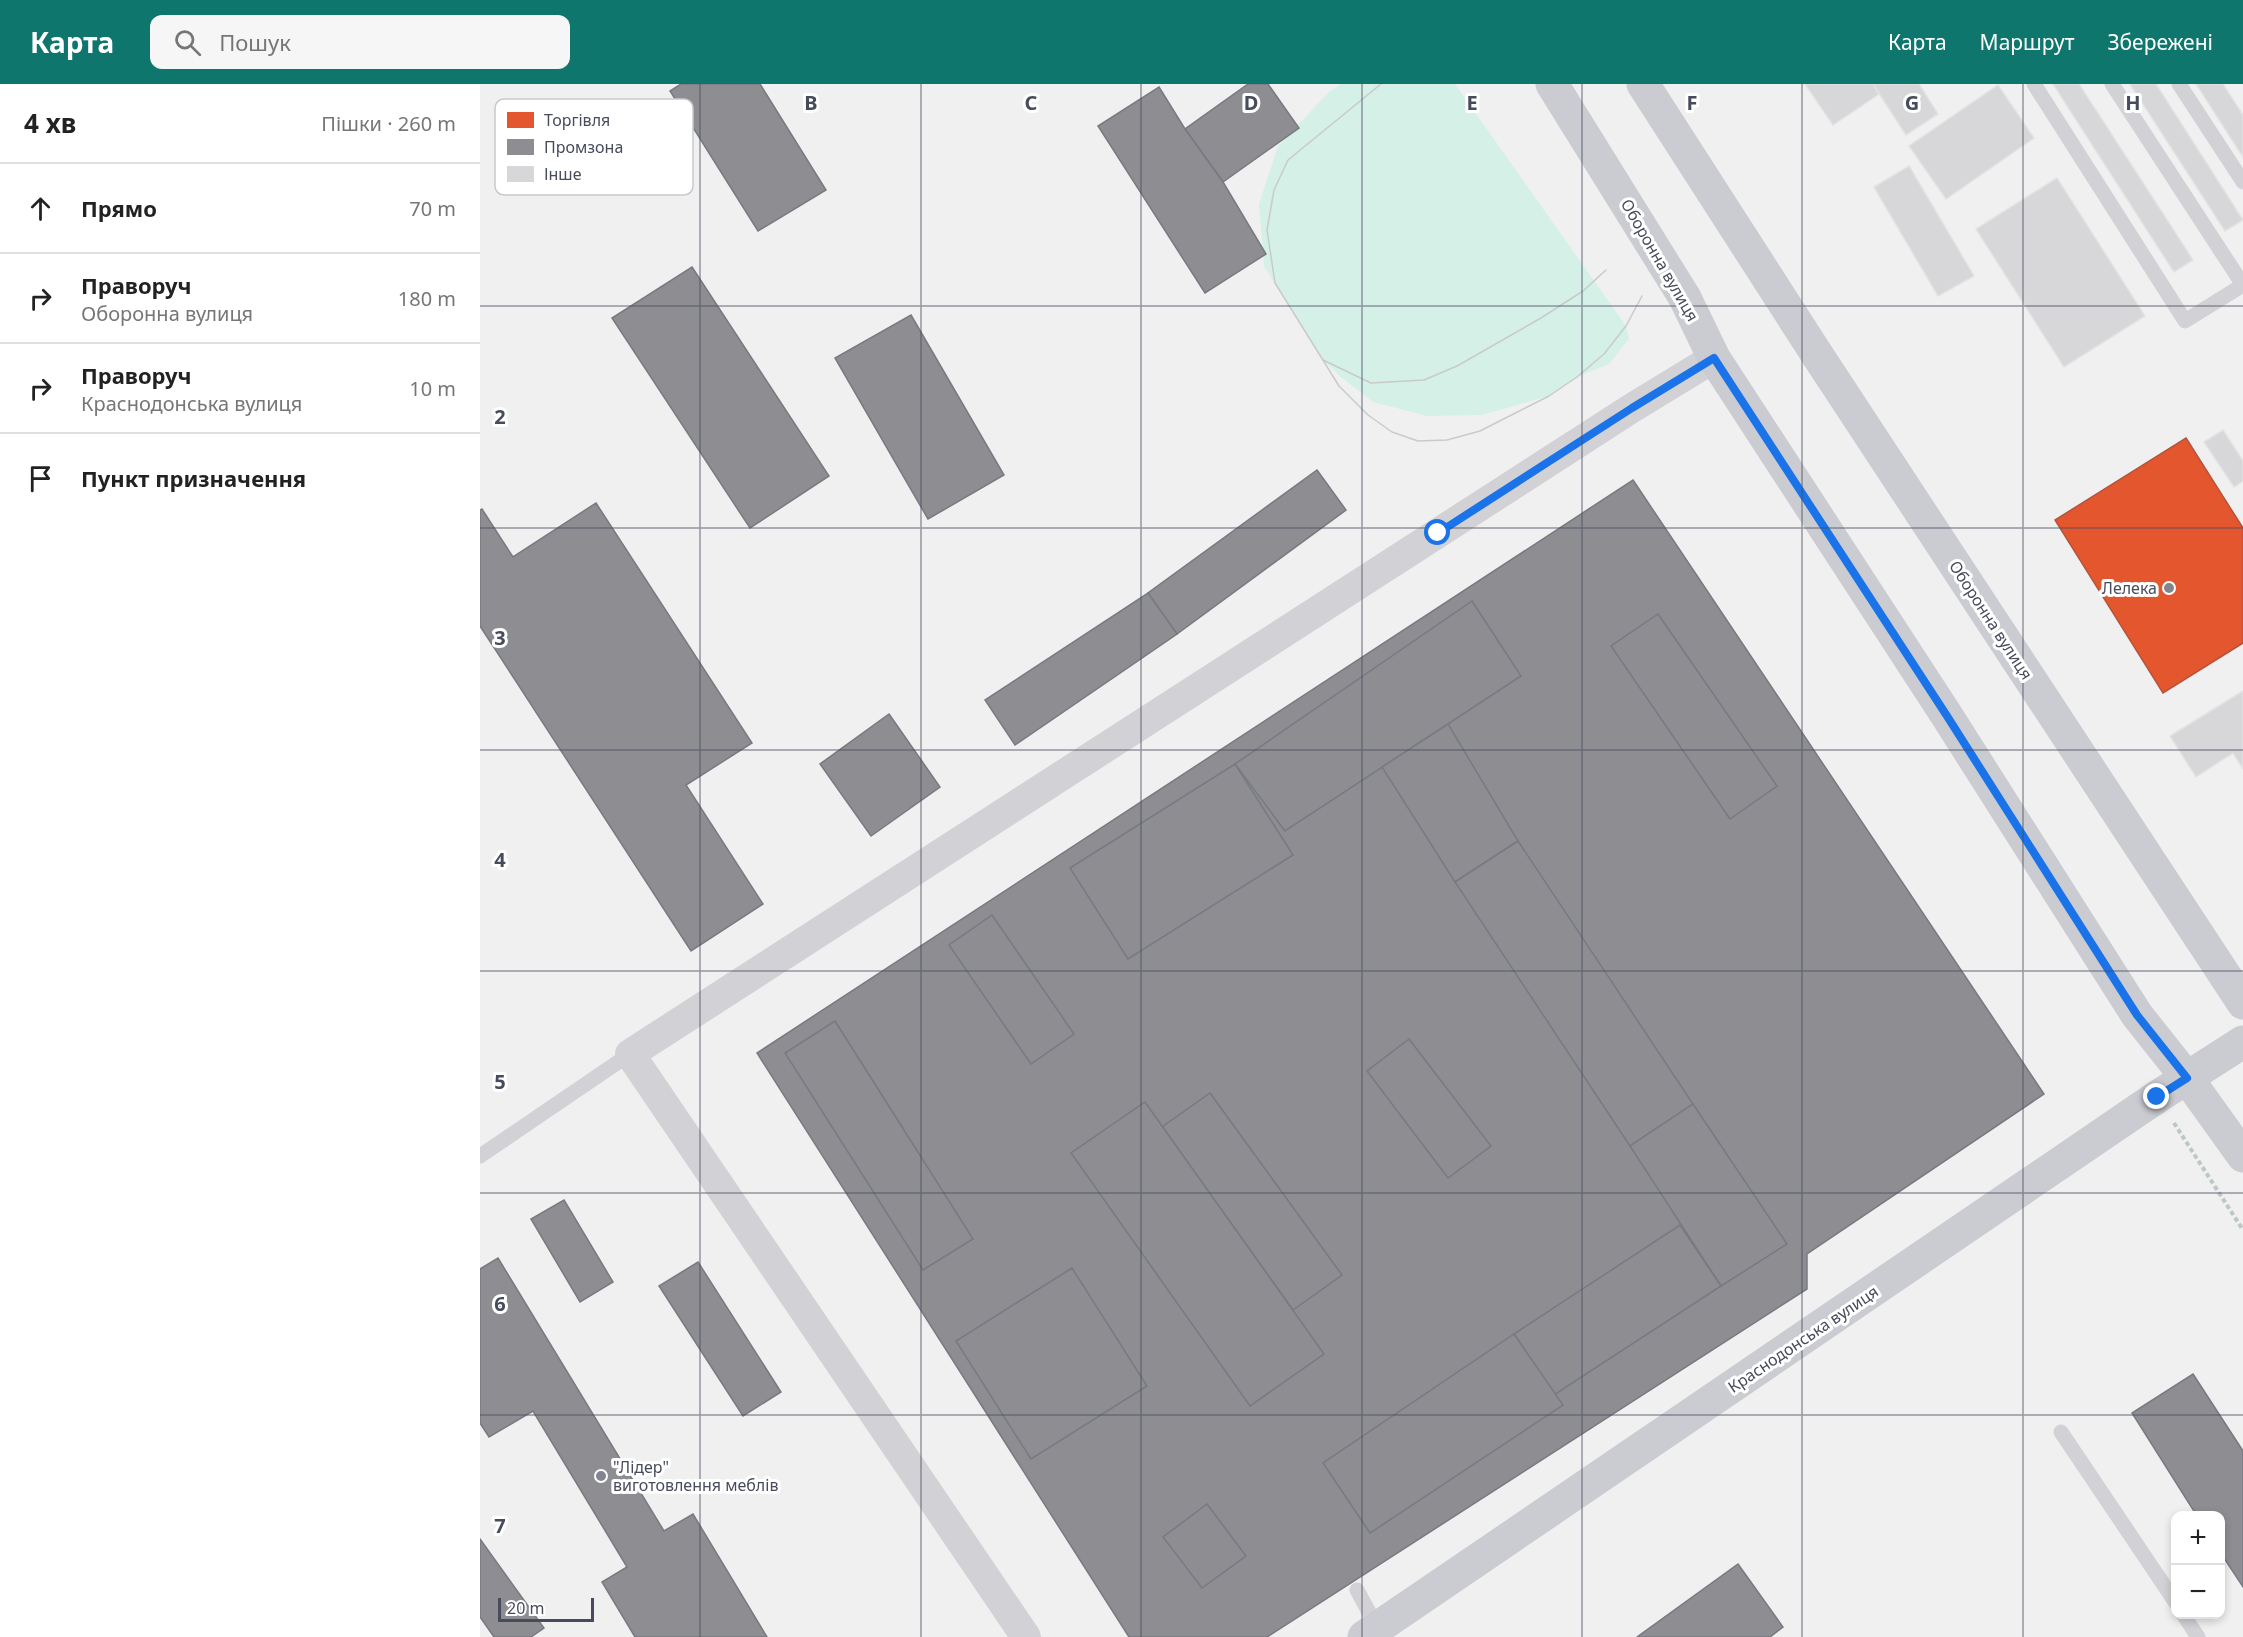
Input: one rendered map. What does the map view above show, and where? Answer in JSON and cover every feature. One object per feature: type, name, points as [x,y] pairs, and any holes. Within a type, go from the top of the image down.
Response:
[{"type":"main road","name":"Оборонна вулиця","points":[[1552,84],[1685,298],[1714,358],[2137,1015],[2187,1078],[2243,1156]]},
{"type":"main road","name":"Оборонна вулиця","points":[[1643,84],[1822,363],[2243,1003]]},
{"type":"main road","name":"Краснодонська вулиця","points":[[1371,1633],[2157,1097],[2243,1042]]},
{"type":"street","points":[[1026,1637],[630,1054],[1632,408],[1714,358]]},
{"type":"lane","points":[[2034,84],[2185,321],[2243,285],[2112,84]]},
{"type":"lane","points":[[2178,84],[2243,182]]},
{"type":"lane","points":[[480,1156],[630,1054]]},
{"type":"lane","points":[[2061,1432],[2171,1597]]},
{"type":"lane","points":[[1358,1590],[1371,1633]]},
{"type":"lane","points":[[2186,1619],[2198,1637]]},
{"type":"path","points":[[2157,1097],[2243,1230]]},
{"type":"green space","points":[[1341,84],[1455,84],[1626,326],[1629,339],[1609,364],[1577,377],[1549,396],[1482,415],[1427,416],[1373,402],[1323,360],[1264,266],[1259,204],[1278,146],[1330,91]]},
{"type":"building: Торгівля","points":[[2186,438],[2243,528],[2243,643],[2163,693],[2055,520]]},
{"type":"building: Промзона","points":[[681,84],[760,84],[826,190],[758,231],[693,128],[693,99],[675,99],[670,91]]},
{"type":"building: Промзона","points":[[1248,84],[1268,84],[1299,128],[1223,182],[1185,129]]},
{"type":"building: Промзона","points":[[1159,87],[1185,129],[1223,182],[1266,254],[1205,293],[1098,126]]},
{"type":"building: Промзона","points":[[692,267],[829,476],[750,528],[612,318]]},
{"type":"building: Промзона","points":[[911,315],[1004,475],[928,519],[835,358]]},
{"type":"building: Промзона","points":[[1317,470],[1346,510],[1177,634],[1148,593]]},
{"type":"building: Промзона","points":[[1633,480],[2044,1094],[1807,1254],[1807,1289],[1267,1637],[1129,1637],[757,1053]]},
{"type":"building: Промзона","points":[[596,503],[752,743],[686,785],[763,904],[691,951],[480,626],[480,510],[482,509],[513,557]]},
{"type":"building: Промзона","points":[[1148,593],[1177,634],[1015,745],[985,700]]},
{"type":"building: Промзона","points":[[1472,601],[1521,676],[1285,831],[1235,764]]},
{"type":"building: Промзона","points":[[1658,614],[1777,786],[1730,819],[1611,646]]},
{"type":"building: Промзона","points":[[889,714],[940,787],[871,836],[820,764]]},
{"type":"building: Промзона","points":[[1448,724],[1518,841],[1455,882],[1382,767]]},
{"type":"building: Промзона","points":[[1235,764],[1293,855],[1128,959],[1070,868]]},
{"type":"building: Промзона","points":[[1518,841],[1693,1104],[1630,1146],[1455,882]]},
{"type":"building: Промзона","points":[[992,915],[1074,1034],[1031,1064],[949,945]]},
{"type":"building: Промзона","points":[[835,1021],[973,1239],[923,1270],[785,1053]]},
{"type":"building: Промзона","points":[[1409,1039],[1491,1146],[1448,1178],[1367,1071]]},
{"type":"building: Промзона","points":[[1210,1093],[1342,1275],[1293,1310],[1162,1127]]},
{"type":"building: Промзона","points":[[1145,1102],[1324,1354],[1250,1406],[1071,1153]]},
{"type":"building: Промзона","points":[[1693,1104],[1787,1244],[1721,1286],[1630,1146]]},
{"type":"building: Промзона","points":[[564,1200],[613,1282],[580,1302],[531,1219]]},
{"type":"building: Промзона","points":[[1680,1225],[1721,1286],[1554,1395],[1514,1334]]},
{"type":"building: Промзона","name":"\"Лідер\" виготовлення меблів","points":[[498,1258],[664,1531],[693,1514],[767,1637],[635,1637],[602,1582],[627,1567],[533,1411],[489,1437],[480,1423],[480,1269]]},
{"type":"building: Промзона","points":[[698,1262],[781,1392],[743,1416],[659,1286]]},
{"type":"building: Промзона","points":[[1072,1268],[1147,1386],[1031,1459],[956,1341]]},
{"type":"building: Промзона","points":[[1514,1334],[1563,1405],[1370,1533],[1323,1463]]},
{"type":"building: Промзона","points":[[2193,1374],[2243,1451],[2243,1587],[2225,1560],[2225,1511],[2194,1511],[2132,1413]]},
{"type":"building: Промзона","points":[[1207,1504],[1246,1556],[1202,1588],[1163,1537]]},
{"type":"building: Промзона","points":[[480,1539],[544,1628],[531,1637],[494,1637],[480,1617]]},
{"type":"building: Промзона","points":[[1738,1564],[1783,1627],[1770,1637],[1637,1637]]},
{"type":"building: Інше","points":[[1805,84],[1873,84],[1879,94],[1833,125]]},
{"type":"building: Інше","points":[[1873,84],[1919,84],[1938,114],[1906,135]]},
{"type":"building: Інше","points":[[2053,84],[2079,84],[2193,260],[2174,272]]},
{"type":"building: Інше","points":[[2130,84],[2156,84],[2243,220],[2225,231]]},
{"type":"building: Інше","points":[[2196,84],[2223,84],[2243,115],[2243,157]]},
{"type":"building: Інше","points":[[1998,85],[2034,138],[1946,199],[1909,146]]},
{"type":"building: Інше","points":[[1909,166],[1974,276],[1938,296],[1874,187]]},
{"type":"building: Інше","points":[[2057,178],[2145,316],[2064,367],[1976,229]]},
{"type":"building: Інше","points":[[2223,430],[2243,461],[2243,481],[2234,487],[2204,442]]},
{"type":"building: Інше","points":[[2243,691],[2243,769],[2233,753],[2196,777],[2170,736]]},
{"type":"tram line","points":[[1381,84],[1288,160],[1274,190],[1267,230],[1275,283],[1339,386],[1368,415],[1392,432],[1418,441],[1447,440],[1480,431],[1549,396],[1577,377],[1604,354],[1626,326],[1642,296]]},
{"type":"tram line","points":[[1323,360],[1371,383],[1424,380],[1457,366],[1541,318],[1583,291],[1606,270]]},
{"type":"place","name":"Лелека","points":[[2169,588]]},
{"type":"place","name":"\"Лідер\" виготовлення меблів","points":[[601,1476]]},
{"type":"route","points":[[1438,533],[1714,358],[1947,716],[2137,1015],[2187,1078],[2157,1097]]}]
